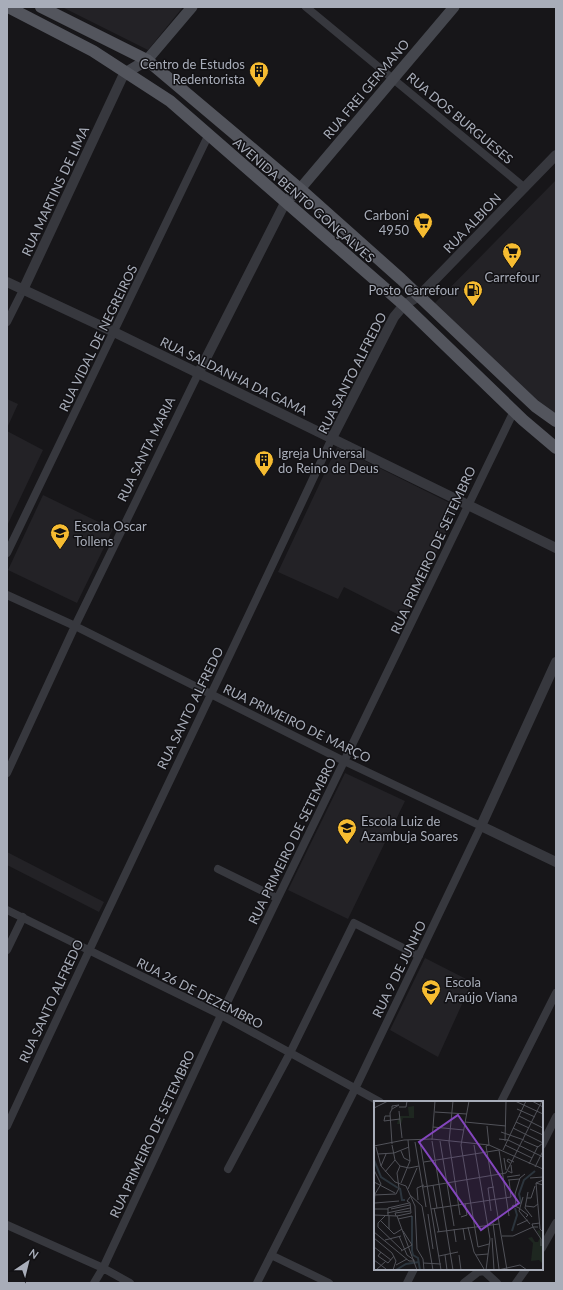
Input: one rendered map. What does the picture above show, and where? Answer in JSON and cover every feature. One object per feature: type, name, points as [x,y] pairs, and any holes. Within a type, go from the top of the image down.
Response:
[{"type":"main road","name":"AVENIDA BENTO GONÇALVES","points":[[8,7],[93,52],[127,72],[170,101],[286,201],[404,306],[514,411],[556,448]]},
{"type":"main road","name":"AVENIDA BENTO GONÇALVES","points":[[41,7],[147,60],[300,189],[419,296],[535,406],[556,421]]},
{"type":"main road","points":[[127,72],[147,60],[192,7]]},
{"type":"main road","name":"RUA FREI GERMANO","points":[[300,189],[454,7]]},
{"type":"main road","name":"RUA SANTA MARIA","points":[[286,201],[300,189]]},
{"type":"street","points":[[7,11],[8,7]]},
{"type":"street","name":"RUA DOS BURGUESES","points":[[306,7],[525,188]]},
{"type":"street","name":"RUA MARTINS DE LIMA","points":[[7,322],[127,72]]},
{"type":"street","name":"RUA VIDAL DE NEGREIROS","points":[[7,553],[209,134]]},
{"type":"street","name":"RUA ALBION","points":[[404,306],[419,296],[556,155]]},
{"type":"street","name":"RUA SANTA MARIA","points":[[7,773],[75,626],[198,374],[286,201]]},
{"type":"street","name":"RUA SALDANHA DA GAMA","points":[[7,282],[114,332],[556,548]]},
{"type":"street","name":"RUA SANTO ALFREDO","points":[[7,1126],[88,950],[211,695],[332,438],[394,317],[404,306]]},
{"type":"street","name":"RUA PRIMEIRO DE SETEMBRO","points":[[94,1283],[103,1268],[221,1015],[467,505],[514,411]]},
{"type":"street","name":"RUA PRIMEIRO DE MARÇO","points":[[7,595],[75,626],[344,762],[556,862]]},
{"type":"street","name":"RUA 9 DE JUNHO","points":[[257,1283],[355,1089],[481,826],[556,662]]},
{"type":"street","points":[[218,869],[278,898]]},
{"type":"street","name":"RUA 26 DE DEZEMBRO","points":[[7,910],[221,1015],[378,1101]]},
{"type":"street","points":[[7,950],[23,918]]},
{"type":"street","points":[[228,1170],[290,1053],[354,923],[419,956]]},
{"type":"street","points":[[502,1101],[556,993]]},
{"type":"street","points":[[543,1143],[556,1117]]},
{"type":"street","points":[[543,1246],[556,1223]]},
{"type":"street","points":[[7,1225],[103,1268],[130,1283]]},
{"type":"street","points":[[271,1255],[330,1283]]},
{"type":"street","points":[[407,1283],[414,1270]]},
{"type":"street","points":[[516,1283],[525,1270]]},
{"type":"street","points":[[464,1283],[478,1272],[484,1271],[497,1283]]},
{"type":"shaded area","points":[[62,7],[183,7],[148,50]]},
{"type":"shaded area","name":"Carrefour","points":[[556,180],[556,418],[434,304]]},
{"type":"shaded area","points":[[7,399],[18,404],[7,428]]},
{"type":"shaded area","points":[[7,431],[43,450],[7,526]]},
{"type":"shaded area","points":[[337,447],[458,507],[405,618],[344,587],[338,599],[278,572]]},
{"type":"shaded area","name":"Escola Oscar Tollens","points":[[43,495],[113,529],[77,603],[8,570]]},
{"type":"shaded area","name":"Escola Luiz de Azambuja Soares","points":[[345,773],[405,801],[348,919],[288,890]]},
{"type":"shaded area","points":[[7,852],[104,902],[99,912],[7,865]]},
{"type":"shaded area","name":"Escola Araújo Viana","points":[[425,958],[472,982],[438,1057],[390,1030]]},
{"type":"place","name":"Centro de Estudos Redentorista","points":[[259,88]]},
{"type":"place","name":"Carboni 4950","points":[[423,239]]},
{"type":"place","name":"Carrefour","points":[[512,269]]},
{"type":"place","name":"Posto Carrefour","points":[[473,307]]},
{"type":"place","name":"Igreja Universal do Reino de Deus","points":[[264,477]]},
{"type":"place","name":"Escola Oscar Tollens","points":[[60,550]]},
{"type":"place","name":"Escola Luiz de Azambuja Soares","points":[[347,845]]},
{"type":"place","name":"Escola Araújo Viana","points":[[431,1006]]}]
